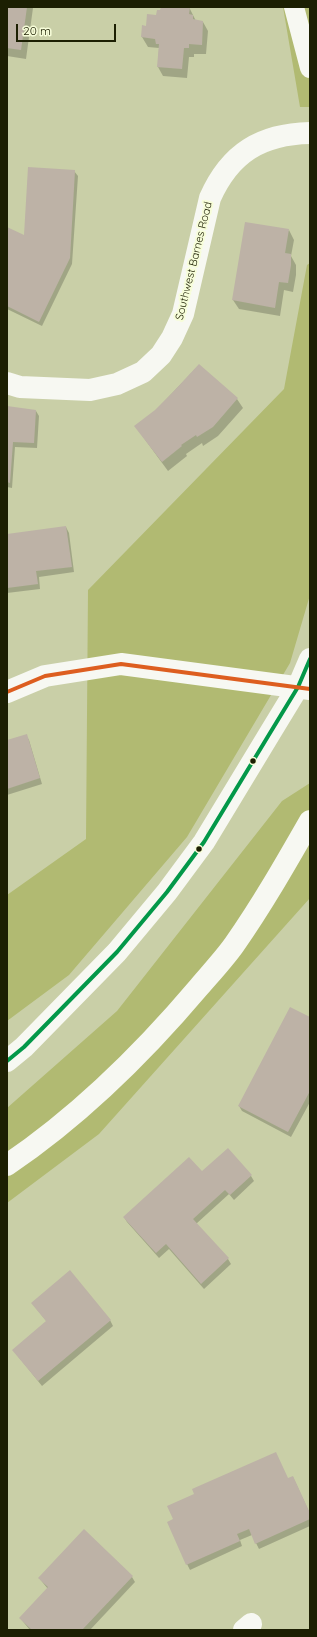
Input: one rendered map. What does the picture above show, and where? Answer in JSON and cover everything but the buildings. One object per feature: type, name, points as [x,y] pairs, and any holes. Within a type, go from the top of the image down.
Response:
[{"type":"street","name":"Southwest Barnes Road","points":[[7,383],[20,387],[90,390],[117,384],[143,372],[164,350],[172,338],[183,314],[210,198],[215,186],[238,158],[252,147],[267,140],[291,134],[310,133]]},
{"type":"street","points":[[7,1061],[40,1032],[117,952],[167,892],[204,842],[304,688],[310,659]]},
{"type":"street","points":[[7,692],[45,676],[121,664],[304,688]]},
{"type":"street","points":[[7,1166],[78,1110],[139,1054],[182,1007],[234,945],[278,876],[310,821]]},
{"type":"lane","points":[[294,7],[310,68]]},
{"type":"green space","points":[[283,7],[310,7],[310,107],[300,107]]},
{"type":"green space","points":[[310,263],[310,595],[290,663],[187,837],[69,975],[7,1021],[7,895],[86,839],[88,590],[284,389],[307,265]]},
{"type":"green space","points":[[310,783],[310,898],[99,1134],[7,1203],[7,1108],[117,1011],[282,801]]},
{"type":"transit line","points":[[7,1061],[24,1047],[117,952],[167,892],[204,842],[298,687],[310,659]]},
{"type":"transit line","points":[[7,692],[45,676],[121,664],[310,689]]}]
